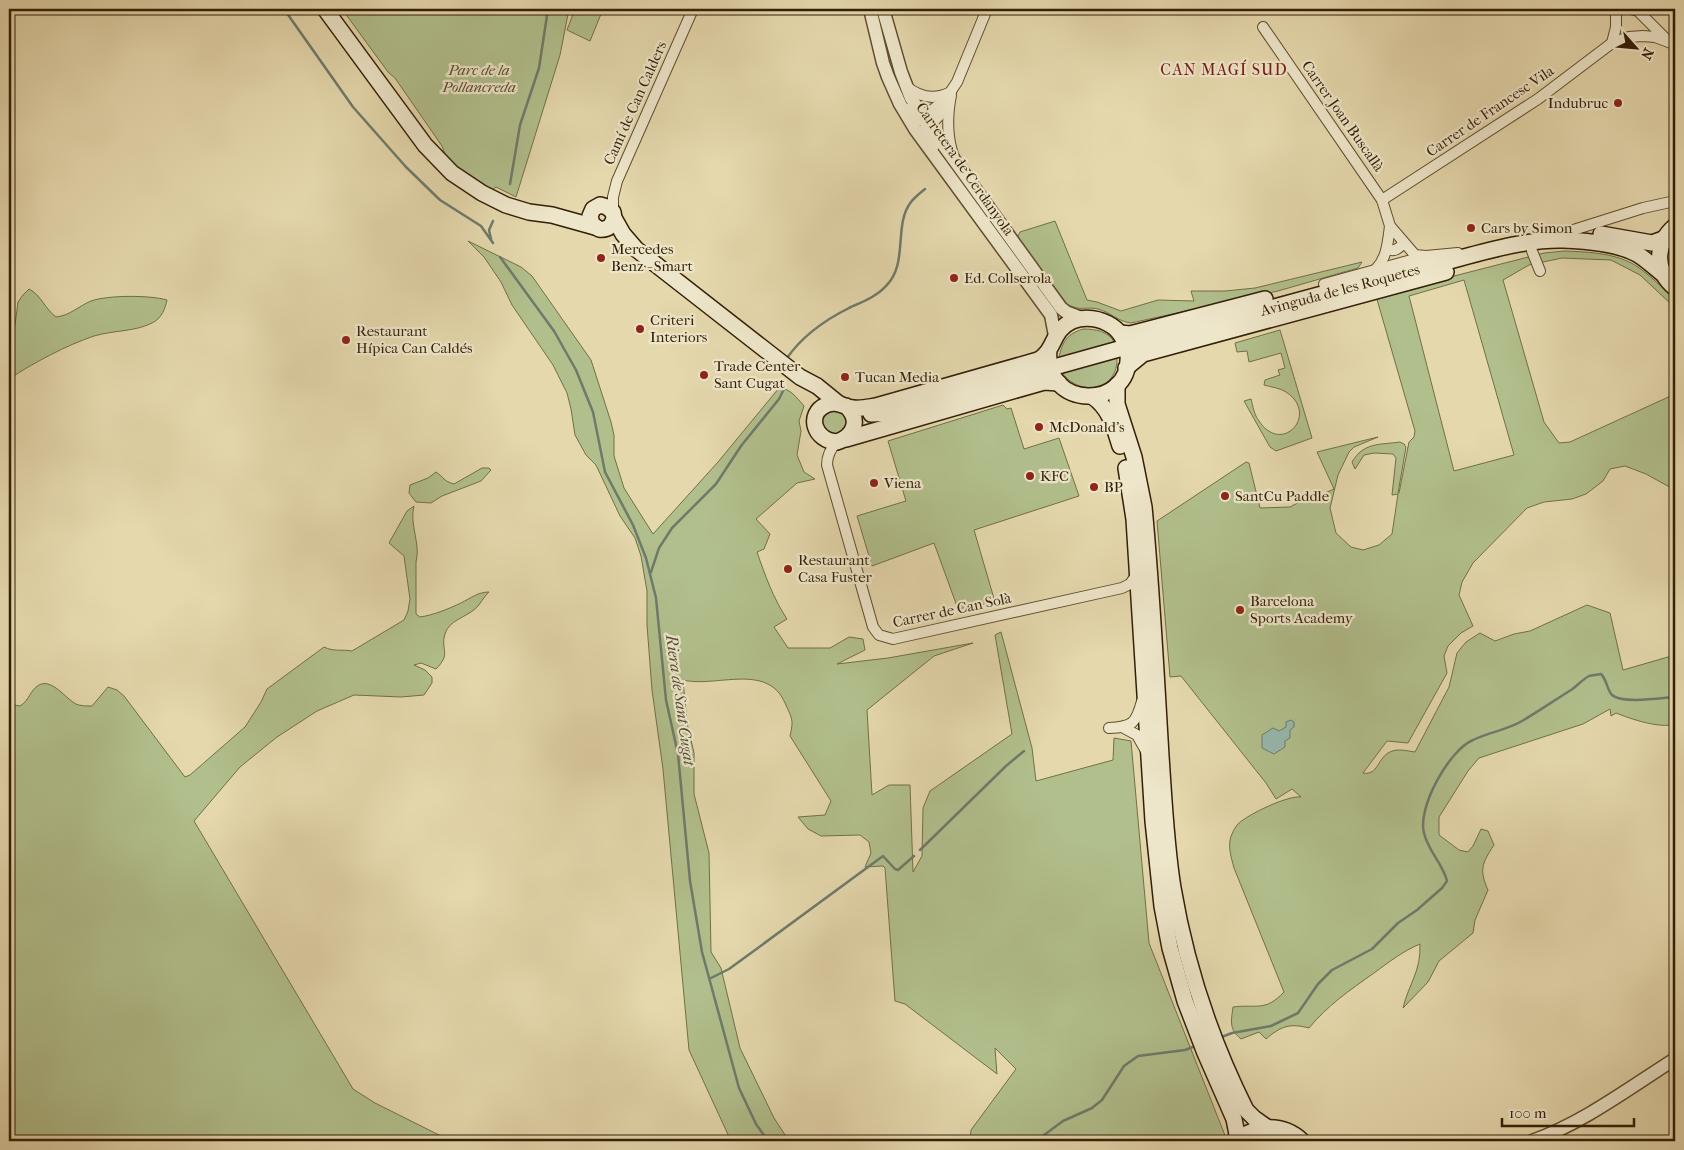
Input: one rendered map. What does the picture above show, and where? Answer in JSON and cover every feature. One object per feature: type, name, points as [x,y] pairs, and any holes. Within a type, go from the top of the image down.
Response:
[{"type":"main road","points":[[325,9],[425,145],[444,166],[469,186],[494,200],[529,212],[597,228],[607,229],[614,215]]},
{"type":"main road","points":[[552,216],[607,206],[614,215],[623,234],[636,249]]},
{"type":"main road","points":[[595,208],[590,216],[590,220],[597,228],[636,249],[803,380],[816,398],[818,413],[815,422],[819,434],[826,441],[845,438],[1044,382],[1058,383]]},
{"type":"main road","points":[[1664,275],[1659,255],[1663,239],[1675,226]]},
{"type":"main road","name":"Avinguda de les Roquetes","points":[[1537,246],[1567,232],[1591,233],[1652,243],[1663,239]]},
{"type":"main road","name":"Avinguda de les Roquetes","points":[[1138,344],[1374,280],[1504,248],[1580,241],[1612,246],[1628,250],[1641,257],[1664,275],[1675,288]]},
{"type":"main road","points":[[1126,368],[1143,354],[1537,246]]},
{"type":"main road","points":[[1120,333],[1130,334],[1324,284]]},
{"type":"main road","points":[[818,413],[827,404],[856,408],[894,402],[1038,360],[1065,325],[1082,318],[1091,318],[1105,322],[1113,326],[1120,333],[1127,351],[1128,362],[1117,385],[1117,404],[1134,457],[1144,507],[1170,870],[1170,948],[1186,1001],[1205,1053],[1235,1104],[1236,1141]]},
{"type":"main road","points":[[1052,343],[1049,365],[1054,378],[1066,390],[1077,395],[1093,397],[1105,393],[1117,385]]},
{"type":"main road","points":[[1058,366],[1119,349]]},
{"type":"main road","points":[[803,380],[817,386],[845,407],[877,415],[894,413],[1039,372]]},
{"type":"main road","points":[[1093,397],[1108,412],[1125,465],[1134,519],[1154,839],[1169,904]]},
{"type":"main road","points":[[845,407],[854,424],[845,438]]},
{"type":"main road","points":[[845,438],[894,413]]},
{"type":"main road","points":[[1235,1104],[1268,1128]]},
{"type":"main road","points":[[1236,1141],[1249,1132],[1268,1128],[1284,1130],[1302,1141]]},
{"type":"street","name":"Camí de Can Calders","points":[[614,215],[613,197],[617,181],[693,9]]},
{"type":"street","name":"Carretera de Cerdanyola","points":[[870,9],[883,63],[897,97],[915,130],[951,168],[1061,308],[1082,318]]},
{"type":"street","name":"Carretera de Cerdanyola","points":[[883,9],[911,98],[926,121],[951,168],[1051,314],[1052,343]]},
{"type":"street","points":[[897,97],[915,119],[926,121],[926,115],[937,106],[941,106],[952,91],[987,9]]},
{"type":"street","points":[[1612,43],[1616,18],[1622,10],[1627,9]]},
{"type":"street","points":[[1638,12],[1647,30],[1643,36],[1655,37],[1673,45]]},
{"type":"street","points":[[1638,12],[1673,45]]},
{"type":"street","points":[[1616,18],[1629,37]]},
{"type":"street","name":"Carrer Joan Buscallà","points":[[1263,27],[1382,200],[1390,226],[1415,255],[1426,256]]},
{"type":"street","name":"Carrer de Francesc Vila","points":[[1382,200],[1538,99],[1612,43],[1629,37],[1643,36]]},
{"type":"street","points":[[906,86],[916,94],[926,97],[940,96],[952,91]]},
{"type":"street","points":[[951,168],[948,117],[952,91]]},
{"type":"street","name":"Camí de Can Calders","points":[[595,208],[617,181]]},
{"type":"street","name":"Avinguda de les Roquetes","points":[[1567,232],[1675,200]]},
{"type":"street","name":"Carrer Joan Buscallà","points":[[1376,269],[1380,265],[1387,249],[1390,226]]},
{"type":"street","points":[[1387,249],[1397,250],[1404,243]]},
{"type":"street","points":[[1537,246],[1540,272]]},
{"type":"street","points":[[1324,284],[1426,256],[1504,248]]},
{"type":"street","name":"Carrer de Can Solà","points":[[845,438],[831,448],[827,459],[827,466],[873,627],[879,635],[893,639],[1122,588],[1130,584],[1137,574]]},
{"type":"street","points":[[1124,728],[1133,723],[1137,718],[1144,693]]},
{"type":"street","points":[[1109,728],[1124,728],[1137,735],[1148,757]]},
{"type":"street","points":[[1532,1141],[1567,1126],[1675,1059]]},
{"type":"green space","name":"Parc de la Pollancreda","points":[[342,9],[569,9],[560,55],[516,197],[496,187],[492,190],[448,162],[442,146],[395,78],[388,72]]},
{"type":"green space","points":[[575,9],[603,9],[590,41],[567,30]]},
{"type":"green space","points":[[1055,221],[1087,300],[1121,311],[1158,300],[1194,301],[1191,291],[1225,291],[1255,288],[1362,262],[1358,268],[1278,291],[1131,323],[1122,321],[1098,309],[1076,308],[1067,304],[1017,238],[1020,232]]},
{"type":"green space","points":[[468,241],[521,267],[532,276],[591,360],[611,422],[614,435],[614,456],[624,488],[653,534],[718,462],[779,388],[790,392],[804,406],[799,421],[801,431],[797,455],[804,472],[815,479],[797,483],[756,519],[770,534],[764,549],[757,552],[773,595],[787,619],[774,627],[788,648],[830,648],[849,637],[863,639],[865,650],[837,664],[888,658],[973,643],[934,656],[867,710],[872,795],[889,785],[910,785],[913,872],[922,856],[923,808],[930,791],[1012,734],[995,635],[1001,632],[1032,748],[1036,781],[1113,760],[1114,738],[1131,741],[1149,943],[1226,1138],[1225,1141],[970,1141],[971,1130],[1016,1069],[995,1048],[997,1074],[905,1004],[895,1001],[885,868],[883,866],[865,867],[871,853],[869,842],[860,835],[821,836],[808,829],[798,817],[825,815],[831,801],[790,736],[792,719],[777,691],[766,683],[754,680],[696,682],[683,680],[687,723],[694,753],[694,794],[709,853],[711,952],[721,968],[740,1048],[774,1118],[789,1141],[750,1141],[748,1139],[746,1141],[731,1141],[689,1050],[663,769],[652,690],[647,625],[647,591],[641,556],[635,538],[620,516],[596,465],[586,455],[575,435],[567,393],[553,365],[512,305],[501,282],[484,257]]},
{"type":"green space","points":[[1584,252],[1605,254],[1625,260],[1634,264],[1675,297],[1675,305],[1671,304],[1640,275],[1611,260],[1562,258],[1529,265],[1503,280],[1544,422],[1559,443],[1570,442],[1675,394],[1675,490],[1646,474],[1625,466],[1610,469],[1603,481],[1586,494],[1572,499],[1544,502],[1527,508],[1473,563],[1462,582],[1459,595],[1473,626],[1461,633],[1448,646],[1444,656],[1447,673],[1408,743],[1387,741],[1363,773],[1372,772],[1386,754],[1390,752],[1399,750],[1415,752],[1449,687],[1457,653],[1466,642],[1480,633],[1495,641],[1514,634],[1530,631],[1587,605],[1610,613],[1623,670],[1675,655],[1675,724],[1654,724],[1616,713],[1611,716],[1610,709],[1583,724],[1479,758],[1468,771],[1439,817],[1439,835],[1459,850],[1468,852],[1481,829],[1488,831],[1494,845],[1484,862],[1483,877],[1488,890],[1475,920],[1473,933],[1439,961],[1428,982],[1403,1008],[1417,970],[1420,944],[1396,957],[1348,992],[1324,1012],[1309,1028],[1291,1026],[1281,1028],[1266,1039],[1259,1032],[1241,1039],[1234,1032],[1232,1025],[1233,1007],[1266,1005],[1284,992],[1234,868],[1230,842],[1237,825],[1250,815],[1278,802],[1301,797],[1292,789],[1276,799],[1266,783],[1181,676],[1170,677],[1157,521],[1246,462],[1249,463],[1260,508],[1290,507],[1305,499],[1307,501],[1334,489],[1317,452],[1378,437],[1354,447],[1349,452],[1338,475],[1330,508],[1336,533],[1351,547],[1363,550],[1379,545],[1392,534],[1398,494],[1392,495],[1396,458],[1393,454],[1374,453],[1364,455],[1355,469],[1352,462],[1367,448],[1379,444],[1400,442],[1404,444],[1406,447],[1399,493],[1409,442],[1414,437],[1415,431],[1376,296],[1544,253]],"holes":[[[1464,280],[1514,455],[1454,471],[1409,296]]]},
{"type":"green space","points":[[29,289],[37,295],[56,317],[70,313],[98,299],[140,297],[167,300],[163,312],[154,322],[140,328],[94,336],[73,344],[9,379],[9,336],[15,325],[18,302]]},
{"type":"green space","points":[[1083,329],[1101,332],[1109,336],[1115,343],[1059,358],[1066,339],[1073,333]]},
{"type":"green space","points":[[1280,330],[1312,438],[1276,451],[1270,447],[1244,401],[1251,399],[1257,419],[1268,431],[1278,434],[1287,433],[1294,428],[1298,420],[1299,411],[1296,401],[1284,391],[1264,385],[1265,380],[1280,375],[1278,370],[1285,368],[1281,353],[1249,362],[1247,351],[1237,352],[1235,343]]},
{"type":"green space","points":[[1117,357],[1116,368],[1112,377],[1097,387],[1079,386],[1062,373]]},
{"type":"green space","points":[[1003,405],[1007,409],[1011,408],[1024,449],[1059,438],[1079,496],[974,530],[995,602],[958,609],[934,543],[872,566],[857,516],[906,501],[888,441]]},
{"type":"green space","points":[[828,409],[845,413],[848,427],[838,436],[825,433],[820,420]]},
{"type":"green space","points":[[482,468],[489,468],[491,470],[481,481],[442,496],[431,503],[416,502],[409,493],[410,485],[428,478],[436,472],[454,484]]},
{"type":"green space","points":[[414,506],[413,520],[417,548],[416,614],[420,617],[436,613],[478,594],[489,592],[475,609],[453,622],[447,630],[444,639],[445,655],[441,664],[436,669],[421,663],[414,665],[425,670],[432,677],[432,683],[424,695],[401,697],[354,695],[317,711],[277,737],[240,767],[194,821],[353,1089],[375,1103],[451,1141],[9,1141],[9,700],[14,705],[20,706],[36,687],[49,684],[76,704],[92,706],[108,687],[117,690],[124,696],[185,777],[190,775],[245,727],[267,689],[324,647],[334,650],[352,651],[404,620],[410,599],[404,556],[389,543],[407,511]]},
{"type":"water","points":[[1291,720],[1294,722],[1294,727],[1290,730],[1290,738],[1285,741],[1285,747],[1274,754],[1262,748],[1262,735],[1273,728],[1279,731],[1286,727],[1286,722]]},
{"type":"waterway","points":[[284,9],[353,107],[406,167],[440,200],[481,226],[493,243]]},
{"type":"waterway","name":"Riera de Sant Cugat","points":[[510,184],[520,125],[539,68],[548,9]]},
{"type":"waterway","points":[[787,358],[800,342],[823,323],[873,296],[886,286],[893,277],[897,266],[906,211],[912,200],[925,189]]},
{"type":"waterway","name":"Riera de Sant Cugat","points":[[491,239],[489,230],[493,221]]},
{"type":"waterway","name":"Riera de Sant Cugat","points":[[500,257],[554,331],[576,370],[593,412],[605,472],[633,525],[646,558],[656,598],[666,700],[678,754],[690,881],[702,952],[739,1088],[756,1124],[768,1141]]},
{"type":"waterway","points":[[651,572],[659,548],[672,528],[716,484],[741,446],[779,399],[785,387]]},
{"type":"waterway","points":[[1219,1038],[1232,1033],[1271,1026],[1298,1013],[1318,984],[1332,970],[1372,949],[1398,923],[1417,910],[1442,888],[1447,881],[1426,840],[1423,822],[1425,809],[1430,795],[1445,767],[1464,746],[1479,737],[1522,721],[1590,676],[1601,674],[1610,693],[1617,698],[1642,700],[1675,697]]},
{"type":"waterway","points":[[920,850],[1006,766],[1024,751]]},
{"type":"waterway","points":[[711,978],[729,969],[883,856],[898,870],[914,856]]},
{"type":"waterway","points":[[1036,1141],[1063,1121],[1092,1108],[1102,1100],[1124,1066],[1138,1056],[1185,1050],[1198,1045]]},
{"type":"place","name":"Indubruc","points":[[1618,103]]},
{"type":"place","name":"Cars by Simon","points":[[1471,228]]},
{"type":"place","name":"Mercedes Benz - Smart","points":[[601,258]]},
{"type":"place","name":"Ed. Collserola","points":[[954,278]]},
{"type":"place","name":"Criteri Interiors","points":[[640,329]]},
{"type":"place","name":"Restaurant Hípica Can Caldés","points":[[346,340]]},
{"type":"place","name":"Trade Center Sant Cugat","points":[[704,375]]},
{"type":"place","name":"Tucan Media","points":[[845,377]]},
{"type":"place","name":"McDonald's","points":[[1039,427]]},
{"type":"place","name":"KFC","points":[[1030,476]]},
{"type":"place","name":"Viena","points":[[874,483]]},
{"type":"place","name":"BP","points":[[1094,487]]},
{"type":"place","name":"SantCu Paddle","points":[[1225,496]]},
{"type":"place","name":"Restaurant Casa Fuster","points":[[788,569]]},
{"type":"place","name":"Barcelona Sports Academy","points":[[1240,610]]},
{"type":"district","name":"CAN MAGÍ SUD","points":[[1224,69]]}]
